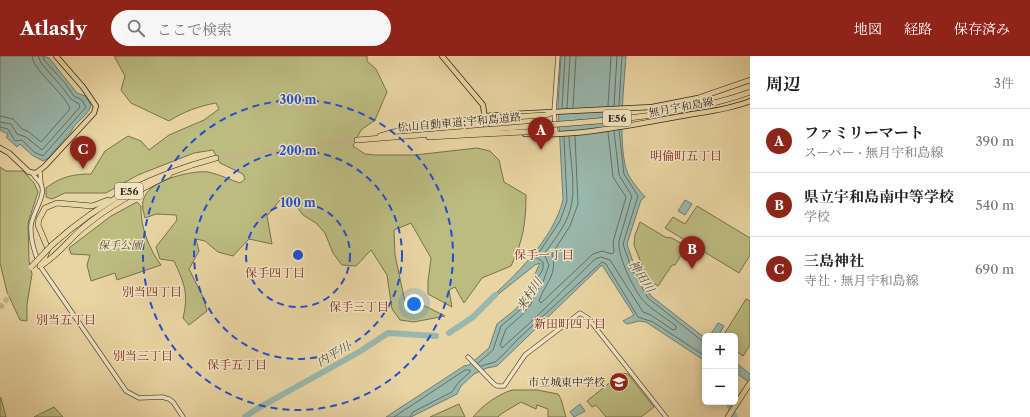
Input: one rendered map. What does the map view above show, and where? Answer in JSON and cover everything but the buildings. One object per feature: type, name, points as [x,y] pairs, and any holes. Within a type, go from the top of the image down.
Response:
[{"type":"highway","name":"松山自動車道;宇和島道路","points":[[357,140],[405,137],[436,138],[679,112],[750,92]]},
{"type":"highway","points":[[365,140],[426,123],[546,115],[556,113]]},
{"type":"highway","points":[[483,132],[544,131],[558,134]]},
{"type":"highway","name":"E56","points":[[31,267],[52,245],[89,215],[126,192],[160,175],[216,158]]},
{"type":"highway","points":[[40,266],[85,226],[121,201],[189,165]]},
{"type":"highway","points":[[40,266],[48,254],[48,249],[38,226],[38,219],[45,208],[57,203],[92,206],[126,192]]},
{"type":"highway","points":[[730,415],[749,384]]},
{"type":"main road","points":[[0,148],[9,153],[32,173],[40,172],[94,113],[96,106],[83,87],[56,56]]},
{"type":"main road","name":"無月宇和島線","points":[[442,56],[483,105],[486,126],[489,132],[498,135],[558,134],[624,126],[714,111],[750,101]]},
{"type":"main road","name":"無月宇和島線","points":[[485,116],[652,107],[682,102],[750,80]]},
{"type":"street","points":[[558,56],[556,113],[558,134]]},
{"type":"street","points":[[40,172],[43,192],[32,218],[31,232],[36,257],[40,266],[126,392],[139,398],[162,397],[169,399],[173,402],[183,417]]},
{"type":"street","points":[[32,173],[41,184]]},
{"type":"street","points":[[468,357],[494,384],[500,387],[506,385],[525,355],[580,313],[588,318],[666,417]]},
{"type":"green space","points":[[114,56],[367,56],[367,61],[376,69],[387,92],[375,120],[361,130],[353,146],[365,154],[375,155],[415,155],[477,148],[490,151],[499,160],[504,182],[526,195],[523,232],[511,266],[482,278],[464,303],[455,287],[449,290],[452,307],[428,294],[431,258],[411,223],[394,230],[395,255],[405,302],[425,306],[445,316],[414,322],[400,320],[392,309],[387,275],[371,250],[356,266],[342,265],[333,253],[325,233],[316,223],[303,215],[290,198],[280,200],[267,216],[272,244],[249,239],[233,256],[218,252],[205,241],[196,239],[199,251],[189,269],[203,297],[207,311],[189,325],[183,318],[186,302],[184,288],[174,261],[160,259],[156,247],[177,220],[176,215],[156,214],[145,218],[143,201],[149,190],[156,185],[183,174],[208,172],[240,183],[245,179],[243,174],[220,163],[213,150],[194,153],[138,175],[106,193],[65,193],[52,199],[46,197],[46,188],[56,181],[78,175],[91,174],[105,151],[128,136],[141,141],[149,150],[169,135],[204,120],[219,109],[216,103],[210,104],[186,112],[169,121],[131,103],[121,90],[125,76]]},
{"type":"green space","points":[[0,167],[6,171],[23,171],[34,183],[38,192],[28,223],[29,261],[32,274],[27,304],[27,321],[20,320],[7,292],[0,263]]},
{"type":"green space","name":"保手公園","points":[[137,202],[141,206],[142,221],[149,245],[161,265],[117,280],[115,273],[91,281],[87,265],[90,255],[71,254],[69,248],[111,216]]},
{"type":"green space","points":[[697,206],[750,238],[750,255],[739,273],[665,228],[673,217],[685,224]]},
{"type":"green space","points":[[640,222],[665,237],[672,238],[684,245],[685,249],[675,265],[672,265],[658,286],[648,280],[634,245],[635,235]]},
{"type":"green space","points":[[746,299],[750,301],[750,345],[743,356],[738,352],[738,333],[725,333]]},
{"type":"green space","name":"市立城東中学校","points":[[622,373],[628,374],[654,407],[641,417],[606,417],[596,405],[592,407],[587,401]]},
{"type":"green space","points":[[512,390],[537,390],[558,394],[566,417],[548,417],[548,409],[537,405],[536,409],[521,402],[498,417],[473,417],[481,408],[491,401]]},
{"type":"green space","points":[[0,397],[1,398],[6,417],[0,417]]},
{"type":"green space","points":[[459,404],[465,417],[430,417]]},
{"type":"green space","points":[[54,407],[63,417],[34,417]]},
{"type":"water","points":[[0,56],[44,56],[49,58],[77,93],[85,96],[91,105],[88,112],[71,132],[47,159],[43,161],[32,155],[20,144],[17,147],[6,137],[8,134],[0,130]]},
{"type":"water","name":"来村川","points":[[561,56],[626,56],[622,116],[623,149],[628,174],[645,197],[641,200],[627,244],[635,268],[651,296],[702,336],[702,359],[646,322],[639,321],[627,324],[623,321],[634,315],[602,265],[497,366],[487,368],[474,374],[461,386],[457,394],[411,417],[386,417],[464,366],[469,365],[489,348],[497,324],[516,309],[524,298],[540,263],[535,265],[486,304],[485,303],[520,270],[531,257],[551,229],[558,215],[563,200],[558,104]]},
{"type":"water","points":[[685,200],[692,204],[685,215],[678,211]]},
{"type":"water","points":[[718,323],[724,326],[720,333],[712,333]]},
{"type":"water","points":[[738,364],[750,374],[750,383],[738,374]]},
{"type":"water","points":[[580,404],[585,411],[574,417],[570,412]]},
{"type":"waterway","name":"内平川","points":[[449,333],[473,317],[495,295]]},
{"type":"waterway","name":"内平川","points":[[245,417],[359,352],[388,333],[436,336]]},
{"type":"waterway","points":[[729,405],[735,417]]},
{"type":"tunnel","points":[[216,158],[357,140]]},
{"type":"tunnel","points":[[0,308],[31,267]]},
{"type":"place","name":"ファミリーマート","points":[[541,150]]},
{"type":"place","name":"三島神社","points":[[83,169]]},
{"type":"place","name":"県立宇和島南中等学校","points":[[692,269]]},
{"type":"place","name":"市立城東中学校","points":[[619,382]]},
{"type":"district","name":"明倫町五丁目","points":[[686,155]]},
{"type":"district","name":"保手一丁目","points":[[544,254]]},
{"type":"district","name":"保手四丁目","points":[[275,272]]},
{"type":"district","name":"別当四丁目","points":[[152,291]]},
{"type":"district","name":"保手三丁目","points":[[359,306]]},
{"type":"district","name":"別当五丁目","points":[[66,319]]},
{"type":"district","name":"新田町四丁目","points":[[570,323]]},
{"type":"district","name":"別当三丁目","points":[[143,355]]},
{"type":"district","name":"保手五丁目","points":[[237,364]]},
{"type":"water label","name":"神田川","points":[[642,276]]}]
